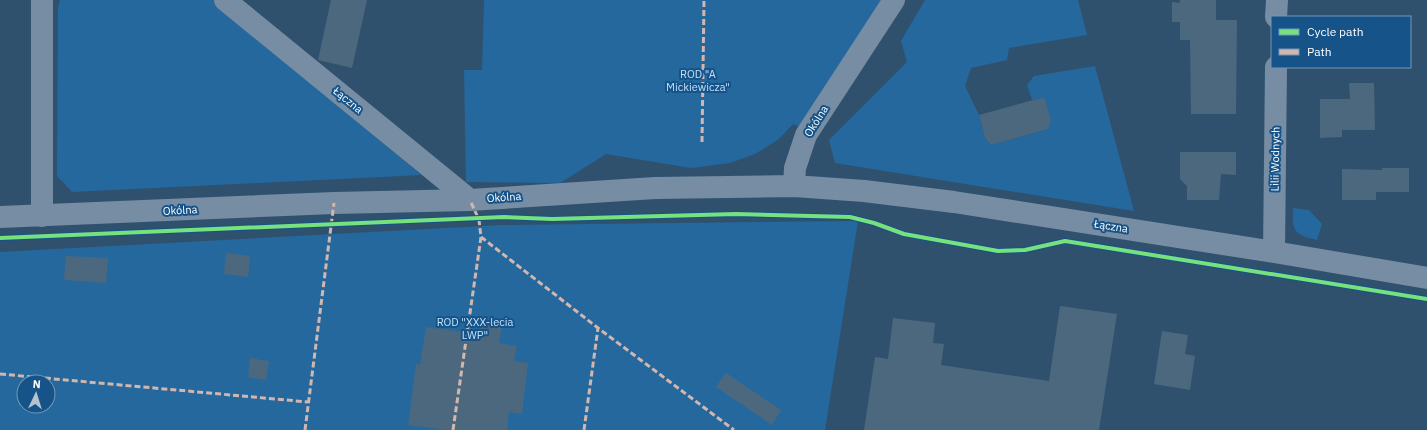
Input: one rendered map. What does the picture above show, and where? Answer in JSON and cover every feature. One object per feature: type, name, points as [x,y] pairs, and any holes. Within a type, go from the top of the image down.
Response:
[{"type":"street","points":[[42,0],[42,216]]},
{"type":"street","name":"Łączna","points":[[225,0],[470,200]]},
{"type":"street","name":"Okólna","points":[[0,217],[326,203],[470,200],[655,188],[794,186],[795,168],[806,135],[894,0]]},
{"type":"street","points":[[1276,16],[1277,0]]},
{"type":"street","name":"Lilii Wodnych","points":[[1274,252],[1276,68]]},
{"type":"street","name":"Łączna","points":[[794,186],[864,191],[954,202],[1274,252],[1427,278]]},
{"type":"green space","points":[[60,0],[213,0],[421,175],[72,192],[57,176],[58,8]]},
{"type":"green space","name":"ROD \"A Mickiewicza\"","points":[[484,0],[886,0],[800,127],[793,124],[779,139],[755,154],[730,163],[691,168],[606,154],[560,183],[466,182],[464,70],[482,70]]},
{"type":"green space","points":[[925,0],[1078,0],[1087,35],[1009,48],[1007,60],[971,68],[965,86],[979,115],[985,138],[991,145],[1048,129],[1044,97],[1032,100],[1027,85],[1034,76],[1095,66],[1134,211],[835,163],[829,140],[907,62],[901,41]]},
{"type":"green space","points":[[1293,208],[1309,210],[1322,224],[1317,240],[1303,236],[1296,231],[1293,222]]},
{"type":"green space","name":"ROD \"XXX-lecia LWP\"","points":[[858,221],[825,430],[0,430],[0,252],[502,225]]},
{"type":"building","points":[[331,0],[367,0],[352,68],[318,60]]},
{"type":"building","points":[[1180,0],[1216,0],[1216,20],[1237,20],[1236,114],[1191,114],[1190,40],[1180,40],[1180,22],[1172,22],[1172,2],[1180,3]]},
{"type":"building","points":[[1349,83],[1374,83],[1375,130],[1342,130],[1342,137],[1320,138],[1320,99],[1350,99]]},
{"type":"building","points":[[1044,97],[1051,120],[1048,129],[991,145],[985,138],[979,115]]},
{"type":"building","points":[[1180,152],[1236,152],[1236,175],[1221,174],[1219,200],[1187,200],[1187,186],[1180,179]]},
{"type":"building","points":[[1382,168],[1409,168],[1409,192],[1376,192],[1376,200],[1342,200],[1342,169],[1382,170]]},
{"type":"building","points":[[226,253],[250,256],[248,277],[224,274]]},
{"type":"building","points":[[66,256],[108,258],[106,283],[64,280]]},
{"type":"building","points":[[1060,306],[1117,314],[1099,430],[864,430],[875,357],[888,359],[893,318],[935,323],[933,343],[944,344],[941,365],[1049,381]]},
{"type":"building","points":[[481,322],[502,325],[499,343],[517,346],[514,361],[528,363],[522,414],[509,412],[507,430],[448,430],[408,425],[416,364],[420,365],[426,327],[480,334]]},
{"type":"building","points":[[1162,331],[1188,335],[1185,354],[1195,356],[1190,390],[1154,384]]},
{"type":"building","points":[[250,358],[269,361],[266,380],[248,377]]},
{"type":"building","points":[[726,373],[781,410],[772,425],[716,387]]},
{"type":"marked path","points":[[702,142],[704,0]]},
{"type":"marked path","points":[[453,430],[481,237],[479,220],[470,200]]},
{"type":"marked path","points":[[305,430],[334,203]]},
{"type":"marked path","points":[[481,237],[598,328],[734,430]]},
{"type":"marked path","points":[[584,430],[598,328]]},
{"type":"marked path","points":[[0,374],[308,402]]},
{"type":"cycle path","points":[[0,238],[504,217],[552,219],[736,214],[850,217],[874,223],[904,234],[998,251],[1025,250],[1065,241],[1427,299]]}]
